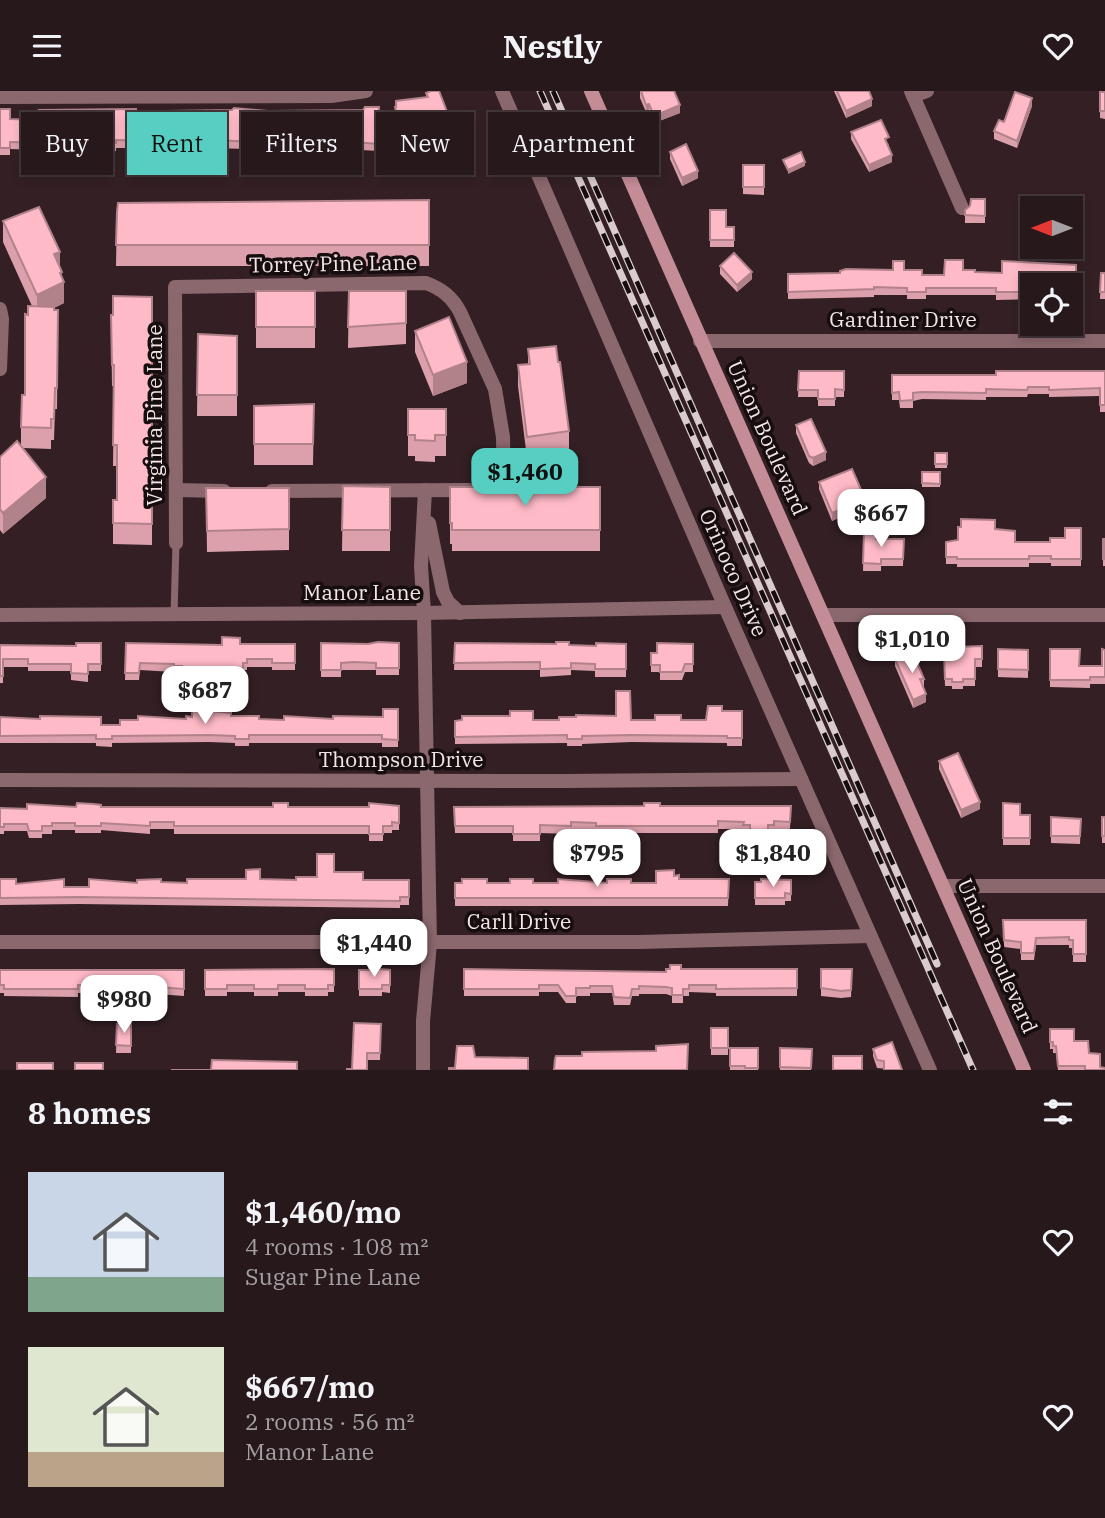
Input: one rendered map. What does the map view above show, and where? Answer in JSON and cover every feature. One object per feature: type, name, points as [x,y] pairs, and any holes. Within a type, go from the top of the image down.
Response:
[{"type":"main road","name":"Union Boulevard","points":[[591,91],[1024,1070]]},
{"type":"street","points":[[0,97],[113,94],[331,96],[366,91]]},
{"type":"street","name":"Orinoco Drive","points":[[502,92],[725,607],[930,1070]]},
{"type":"street","points":[[917,93],[962,208]]},
{"type":"street","name":"Torrey Pine Lane","points":[[175,287],[426,283],[454,301],[495,389],[503,437],[497,490],[425,496]]},
{"type":"street","name":"Virginia Pine Lane","points":[[175,287],[176,543]]},
{"type":"street","points":[[0,309],[0,369]]},
{"type":"street","name":"Gardiner Drive","points":[[700,341],[1105,341]]},
{"type":"street","points":[[176,490],[235,491]]},
{"type":"street","points":[[262,491],[425,496]]},
{"type":"street","points":[[425,496],[443,592],[448,602],[460,613]]},
{"type":"street","points":[[423,1070],[423,1021],[430,943],[421,566],[425,496]]},
{"type":"street","name":"Manor Lane","points":[[0,615],[424,614],[725,607]]},
{"type":"street","points":[[824,615],[1105,615]]},
{"type":"street","name":"Thompson Drive","points":[[0,780],[802,779]]},
{"type":"street","points":[[943,886],[1105,886]]},
{"type":"street","name":"Carll Drive","points":[[0,942],[639,942],[870,936]]},
{"type":"lane","points":[[174,615],[176,543]]},
{"type":"building","points":[[439,91],[447,112],[396,112],[396,101],[428,97],[426,93]]},
{"type":"building","points":[[641,91],[674,91],[680,105],[659,114],[652,112],[649,104],[646,105]]},
{"type":"building","points":[[837,91],[869,91],[872,99],[846,111]]},
{"type":"building","points":[[1015,92],[1032,98],[1017,141],[994,131],[999,120],[1004,122]]},
{"type":"building","points":[[1100,92],[1105,92],[1105,111],[1100,111]]},
{"type":"building","points":[[365,107],[379,107],[379,112],[376,112],[376,144],[362,143],[362,112],[241,112],[241,141],[227,141],[227,112],[167,112],[234,108],[268,111],[363,110]]},
{"type":"building","points":[[0,109],[10,109],[10,119],[21,119],[21,142],[10,142],[10,148],[0,148]]},
{"type":"building","points":[[136,109],[136,112],[127,112],[127,140],[116,140],[116,143],[113,143],[113,112],[37,112],[39,110]]},
{"type":"building","points":[[881,120],[889,137],[885,139],[892,155],[869,165],[851,132]]},
{"type":"building","points":[[686,144],[698,171],[682,178],[670,152]]},
{"type":"building","points":[[801,152],[805,162],[788,170],[783,160]]},
{"type":"building","points":[[743,165],[764,165],[764,187],[743,187]]},
{"type":"building","points":[[971,199],[985,199],[985,216],[965,215]]},
{"type":"building","points":[[429,200],[429,245],[116,245],[118,203]]},
{"type":"building","points":[[39,207],[60,252],[54,254],[64,282],[37,295],[3,221]]},
{"type":"building","points":[[710,210],[726,210],[726,227],[734,227],[734,240],[710,240]]},
{"type":"building","points":[[734,253],[752,272],[737,285],[720,266]]},
{"type":"building","points":[[945,260],[963,260],[963,270],[975,272],[1002,273],[1002,261],[1076,265],[1076,272],[1080,272],[1020,273],[1020,292],[996,292],[996,288],[926,288],[926,292],[907,292],[907,288],[874,287],[788,292],[788,274],[840,273],[846,269],[893,270],[893,261],[904,261],[904,270],[922,270],[922,275],[944,275]]},
{"type":"building","points":[[1101,273],[1105,273],[1105,292],[1100,292]]},
{"type":"building","points":[[256,291],[315,291],[315,327],[256,327]]},
{"type":"building","points":[[349,291],[406,291],[406,323],[348,327]]},
{"type":"building","points":[[113,296],[152,297],[152,524],[113,523],[113,500],[117,500],[117,445],[113,445]]},
{"type":"building","points":[[28,306],[54,307],[54,310],[58,310],[57,388],[51,428],[21,427],[22,395],[25,395],[25,314],[28,315]]},
{"type":"building","points":[[449,317],[467,362],[433,375],[415,331]]},
{"type":"building","points":[[198,334],[237,336],[237,395],[197,395]]},
{"type":"building","points":[[556,346],[569,431],[527,437],[518,365],[530,364],[528,349]]},
{"type":"building","points":[[799,371],[844,371],[844,390],[835,389],[835,399],[818,399],[818,390],[798,390]]},
{"type":"building","points":[[996,371],[1105,371],[1105,405],[1100,405],[1100,388],[1049,390],[1049,387],[1028,387],[1027,390],[986,389],[986,393],[922,392],[913,393],[913,400],[900,401],[899,392],[892,393],[892,375],[996,375]]},
{"type":"building","points":[[314,404],[313,444],[254,444],[254,406]]},
{"type":"building","points":[[408,409],[446,409],[446,435],[435,435],[435,441],[415,440],[415,435],[408,435]]},
{"type":"building","points":[[811,419],[826,452],[813,458],[809,456],[796,425]]},
{"type":"building","points":[[17,441],[46,477],[3,513],[0,509],[0,457]]},
{"type":"building","points":[[935,453],[947,453],[947,464],[935,464]]},
{"type":"building","points":[[852,469],[862,492],[846,498],[849,506],[832,513],[819,482]]},
{"type":"building","points":[[922,472],[940,472],[940,484],[922,483]]},
{"type":"building","points":[[343,486],[390,487],[390,530],[342,530]]},
{"type":"building","points":[[450,487],[600,487],[600,530],[452,530]]},
{"type":"building","points":[[206,488],[289,488],[289,529],[207,531]]},
{"type":"building","points":[[961,519],[995,520],[995,529],[1015,531],[1015,542],[1050,542],[1050,538],[1065,538],[1065,528],[1081,528],[1081,559],[1051,559],[1051,556],[1029,556],[1029,559],[946,557],[946,542],[958,540]]},
{"type":"building","points":[[864,532],[876,532],[876,539],[904,539],[903,559],[881,559],[881,564],[863,563]]},
{"type":"building","points":[[1105,539],[1105,559],[1103,559]]},
{"type":"building","points":[[222,637],[240,638],[240,644],[295,644],[295,663],[247,659],[247,663],[243,663],[243,671],[182,671],[182,666],[174,664],[140,663],[139,673],[125,673],[126,643],[222,645]]},
{"type":"building","points":[[556,642],[596,646],[596,643],[626,644],[626,669],[595,669],[595,664],[571,663],[571,668],[540,669],[540,662],[454,663],[455,643]]},
{"type":"building","points":[[76,643],[101,643],[101,664],[88,664],[88,674],[71,673],[71,664],[28,664],[28,659],[3,659],[3,676],[0,676],[0,645],[76,646]]},
{"type":"building","points":[[321,643],[399,643],[399,668],[376,668],[376,663],[354,662],[341,663],[341,670],[321,670]]},
{"type":"building","points":[[657,643],[693,644],[693,664],[685,664],[682,672],[660,672],[660,665],[651,665],[651,653],[657,653]]},
{"type":"building","points":[[982,646],[982,659],[975,659],[975,679],[952,682],[952,679],[945,679],[944,653],[958,653],[958,647]]},
{"type":"building","points":[[998,649],[1028,650],[1028,670],[998,669]]},
{"type":"building","points":[[1050,649],[1080,649],[1079,666],[1102,666],[1102,649],[1105,650],[1105,677],[1090,677],[1090,680],[1050,680]]},
{"type":"building","points":[[913,653],[924,679],[920,679],[926,694],[913,700],[895,659]]},
{"type":"building","points":[[616,691],[630,691],[631,720],[655,720],[655,715],[681,715],[681,720],[706,720],[708,706],[722,706],[722,711],[742,711],[742,738],[631,735],[582,736],[582,739],[567,739],[567,735],[455,737],[455,721],[462,720],[462,716],[510,716],[510,711],[533,711],[533,720],[559,720],[559,717],[576,715],[616,716]]},
{"type":"building","points":[[192,709],[231,713],[231,716],[259,716],[259,719],[284,720],[284,716],[333,719],[333,716],[383,717],[383,709],[398,709],[398,740],[382,739],[382,735],[249,735],[249,739],[209,735],[112,736],[112,739],[96,739],[96,735],[0,736],[0,717],[101,717],[101,725],[120,725],[120,720],[138,720],[138,716],[186,719],[186,716],[192,717]]},
{"type":"building","points":[[958,753],[980,802],[961,810],[939,761]]},
{"type":"building","points":[[77,803],[101,807],[273,807],[273,803],[288,803],[288,807],[369,807],[369,803],[399,806],[399,823],[392,822],[392,826],[383,826],[383,834],[369,834],[369,826],[174,826],[174,822],[150,822],[150,826],[101,823],[101,826],[75,826],[75,823],[52,823],[52,826],[42,826],[42,831],[29,831],[27,824],[4,824],[4,827],[0,827],[0,808],[27,809],[27,804],[76,807]]},
{"type":"building","points":[[644,803],[660,803],[660,806],[791,806],[790,822],[774,821],[774,825],[768,825],[768,836],[750,836],[750,825],[743,825],[744,822],[718,821],[718,826],[596,826],[596,823],[571,822],[571,826],[540,825],[540,834],[513,834],[513,826],[455,826],[454,807],[644,806]]},
{"type":"building","points":[[1003,803],[1020,804],[1020,815],[1030,815],[1030,838],[1003,838]]},
{"type":"building","points":[[1051,817],[1081,819],[1080,836],[1051,836]]},
{"type":"building","points":[[1102,817],[1105,817],[1105,836],[1102,836]]},
{"type":"building","points":[[317,854],[334,854],[334,872],[363,872],[363,880],[409,880],[409,897],[400,897],[400,901],[0,898],[0,879],[16,879],[16,884],[64,879],[64,887],[89,887],[89,879],[137,883],[137,880],[161,879],[161,882],[187,883],[187,879],[246,879],[246,870],[260,869],[260,879],[296,880],[296,877],[317,877]]},
{"type":"building","points":[[674,870],[674,876],[679,875],[679,879],[729,879],[728,898],[455,898],[455,883],[462,883],[462,879],[487,879],[487,883],[533,879],[533,883],[558,883],[558,879],[607,883],[607,879],[631,879],[631,883],[656,883],[656,871]]},
{"type":"building","points":[[761,879],[791,880],[791,894],[785,893],[785,898],[755,898],[755,882],[761,882]]},
{"type":"building","points":[[1003,920],[1086,920],[1086,954],[1073,954],[1073,940],[1069,940],[1069,937],[1036,938],[1034,953],[1021,953],[1021,942],[1004,940]]},
{"type":"building","points":[[670,965],[681,965],[681,969],[797,969],[797,988],[716,989],[716,985],[689,985],[689,989],[683,989],[683,995],[672,995],[672,988],[639,986],[639,989],[632,989],[630,998],[614,997],[612,986],[576,988],[576,996],[566,996],[558,985],[539,985],[539,989],[464,989],[464,969],[666,972]]},
{"type":"building","points":[[334,969],[334,985],[328,985],[328,989],[305,989],[305,985],[278,985],[278,989],[254,989],[254,985],[227,985],[227,989],[205,989],[205,970]]},
{"type":"building","points":[[821,969],[852,969],[851,990],[821,988]]},
{"type":"building","points":[[0,970],[184,970],[184,989],[129,985],[128,989],[103,989],[103,985],[78,985],[78,989],[4,989],[4,985],[0,985]]},
{"type":"building","points":[[359,970],[390,970],[390,985],[382,985],[382,989],[359,989]]},
{"type":"building","points":[[354,1023],[381,1024],[380,1053],[367,1053],[367,1070],[347,1070],[352,1069]]},
{"type":"building","points":[[117,1024],[131,1024],[131,1046],[116,1045]]},
{"type":"building","points":[[711,1028],[728,1028],[728,1048],[711,1048]]},
{"type":"building","points":[[1050,1029],[1074,1029],[1074,1041],[1088,1041],[1089,1053],[1100,1054],[1100,1067],[1105,1070],[1085,1070],[1085,1066],[1058,1066],[1056,1046],[1050,1042]]},
{"type":"building","points":[[892,1042],[902,1070],[884,1070],[884,1061],[877,1060],[873,1049]]},
{"type":"building","points":[[688,1044],[687,1070],[554,1070],[556,1056],[582,1056],[582,1052],[656,1051],[656,1046]]},
{"type":"building","points":[[457,1046],[473,1046],[475,1057],[528,1058],[528,1070],[449,1070],[455,1068]]},
{"type":"building","points":[[730,1048],[758,1048],[758,1068],[730,1066]]},
{"type":"building","points":[[780,1048],[812,1049],[811,1068],[780,1067]]},
{"type":"building","points":[[833,1056],[862,1056],[862,1070],[833,1070]]},
{"type":"building","points":[[212,1060],[297,1062],[297,1070],[211,1070]]},
{"type":"building","points":[[17,1063],[53,1063],[53,1070],[17,1070]]},
{"type":"building","points":[[75,1063],[103,1063],[103,1070],[75,1070]]},
{"type":"railway","points":[[540,91],[973,1070]]},
{"type":"railway","points":[[553,91],[937,964]]}]
